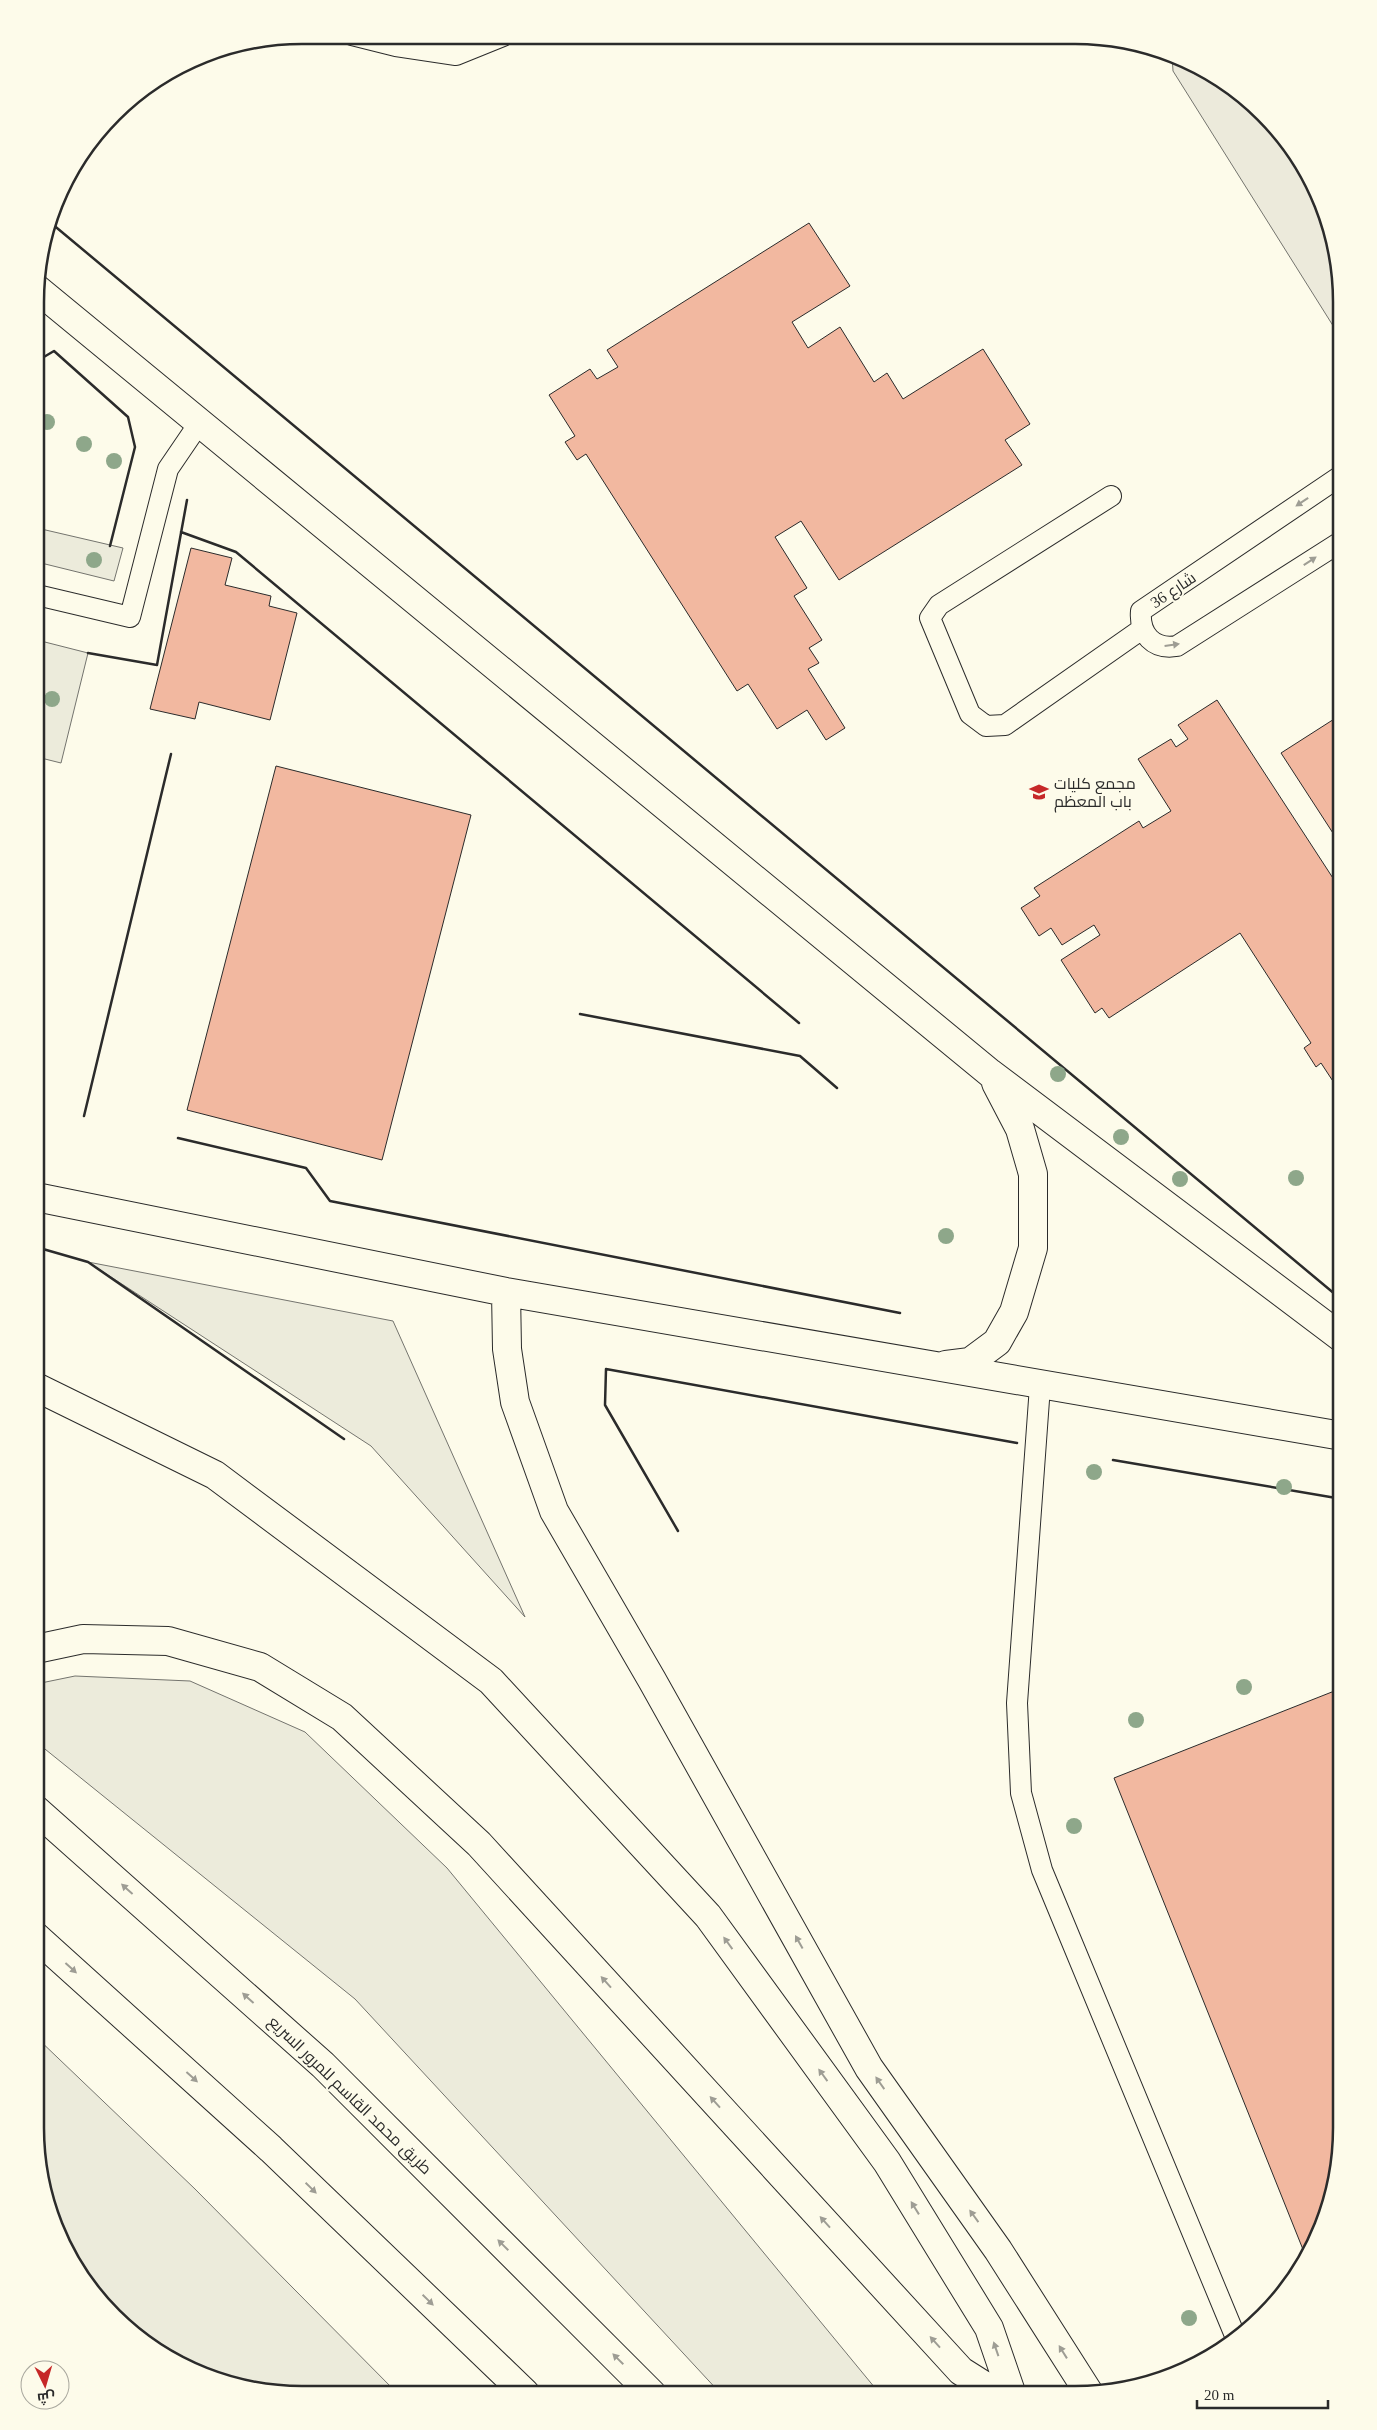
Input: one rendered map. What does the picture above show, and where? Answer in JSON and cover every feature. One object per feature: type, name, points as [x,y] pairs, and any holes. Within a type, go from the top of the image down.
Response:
[{"type":"main road","points":[[44,294],[990,1073],[1333,1331]]},
{"type":"main road","points":[[936,1367],[970,1362],[997,1342],[1014,1312],[1033,1248],[1033,1174],[1020,1129],[1007,1101],[990,1073]]},
{"type":"main road","points":[[44,1199],[506,1292],[1040,1386],[1333,1435]]},
{"type":"main road","points":[[506,1292],[507,1349],[514,1402],[554,1511],[652,1680],[869,2068],[998,2250],[1085,2386]]},
{"type":"main road","points":[[44,1391],[215,1475],[491,1680],[708,1916],[887,2162],[989,2328],[1009,2386]]},
{"type":"main road","points":[[44,1647],[83,1638],[168,1641],[260,1667],[342,1717],[479,1844],[961,2371],[985,2386]]},
{"type":"main road","name":"طريق محمد القاسم للمرور السريع","points":[[44,1817],[323,2065],[644,2386]]},
{"type":"main road","points":[[44,1944],[271,2149],[518,2386]]},
{"type":"lane","points":[[388,44],[456,55],[483,44]]},
{"type":"lane","points":[[44,597],[130,617],[168,469],[200,422]]},
{"type":"lane","name":"شارع 36","points":[[1333,481],[1141,611],[1142,628],[1152,642],[1168,647],[1177,646],[1333,547]]},
{"type":"lane","points":[[1111,496],[938,604],[930,618],[970,714],[986,726],[1005,725],[1142,628]]},
{"type":"lane","points":[[1040,1386],[1017,1703],[1021,1793],[1042,1870],[1233,2332]]},
{"type":"shaded area","points":[[1172,62],[1219,87],[1258,119],[1290,158],[1307,188],[1320,219],[1331,268],[1333,326],[1173,71]]},
{"type":"shaded area","points":[[44,530],[123,548],[114,581],[44,564]]},
{"type":"shaded area","points":[[44,642],[88,653],[61,763],[44,759]]},
{"type":"shaded area","points":[[88,1262],[393,1321],[525,1617],[371,1446]]},
{"type":"shaded area","points":[[75,1676],[190,1681],[305,1732],[447,1868],[873,2386],[714,2386],[355,1999],[44,1748],[44,1682]]},
{"type":"shaded area","points":[[44,2045],[195,2189],[390,2386],[285,2386],[251,2381],[219,2373],[188,2360],[158,2343],[119,2311],[87,2272],[70,2242],[57,2211],[49,2179],[44,2145]]},
{"type":"building","points":[[809,223],[850,286],[792,322],[808,348],[840,327],[874,382],[887,373],[903,399],[983,349],[1030,424],[1005,440],[1022,465],[839,580],[801,521],[775,537],[807,588],[794,596],[822,640],[809,648],[819,663],[808,669],[845,728],[826,740],[807,710],[777,729],[748,684],[737,691],[586,454],[577,460],[565,442],[575,436],[549,395],[590,369],[597,379],[618,367],[607,350]]},
{"type":"building","points":[[191,548],[232,558],[225,585],[271,596],[269,606],[297,613],[270,720],[199,702],[195,719],[150,709]]},
{"type":"building","points":[[1217,700],[1333,878],[1333,1081],[1321,1063],[1316,1067],[1304,1048],[1311,1043],[1240,933],[1109,1018],[1102,1008],[1095,1013],[1061,960],[1100,935],[1094,925],[1062,945],[1051,928],[1039,936],[1021,908],[1040,896],[1034,888],[1139,821],[1143,828],[1171,811],[1138,759],[1171,739],[1176,747],[1188,739],[1178,725]]},
{"type":"building","points":[[1333,720],[1333,833],[1281,753]]},
{"type":"building","points":[[276,766],[471,815],[382,1160],[187,1110]]},
{"type":"building","points":[[1333,1692],[1333,2145],[1328,2179],[1320,2211],[1303,2250],[1114,1778]]},
{"type":"wall","points":[[55,226],[1333,1292]]},
{"type":"wall","points":[[44,357],[54,351],[128,417],[135,447],[110,546]]},
{"type":"wall","points":[[88,653],[157,665],[187,500]]},
{"type":"wall","points":[[181,532],[236,552],[799,1023]]},
{"type":"wall","points":[[84,1116],[171,754]]},
{"type":"wall","points":[[580,1014],[800,1056],[837,1088]]},
{"type":"wall","points":[[178,1138],[306,1168],[330,1201],[900,1313]]},
{"type":"wall","points":[[44,1249],[88,1262],[344,1439]]},
{"type":"wall","points":[[678,1531],[605,1405],[606,1369],[1017,1443]]},
{"type":"wall","points":[[1113,1460],[1333,1497]]},
{"type":"place","name":"مجمع كليات باب المعظم","points":[[1039,792]]}]
